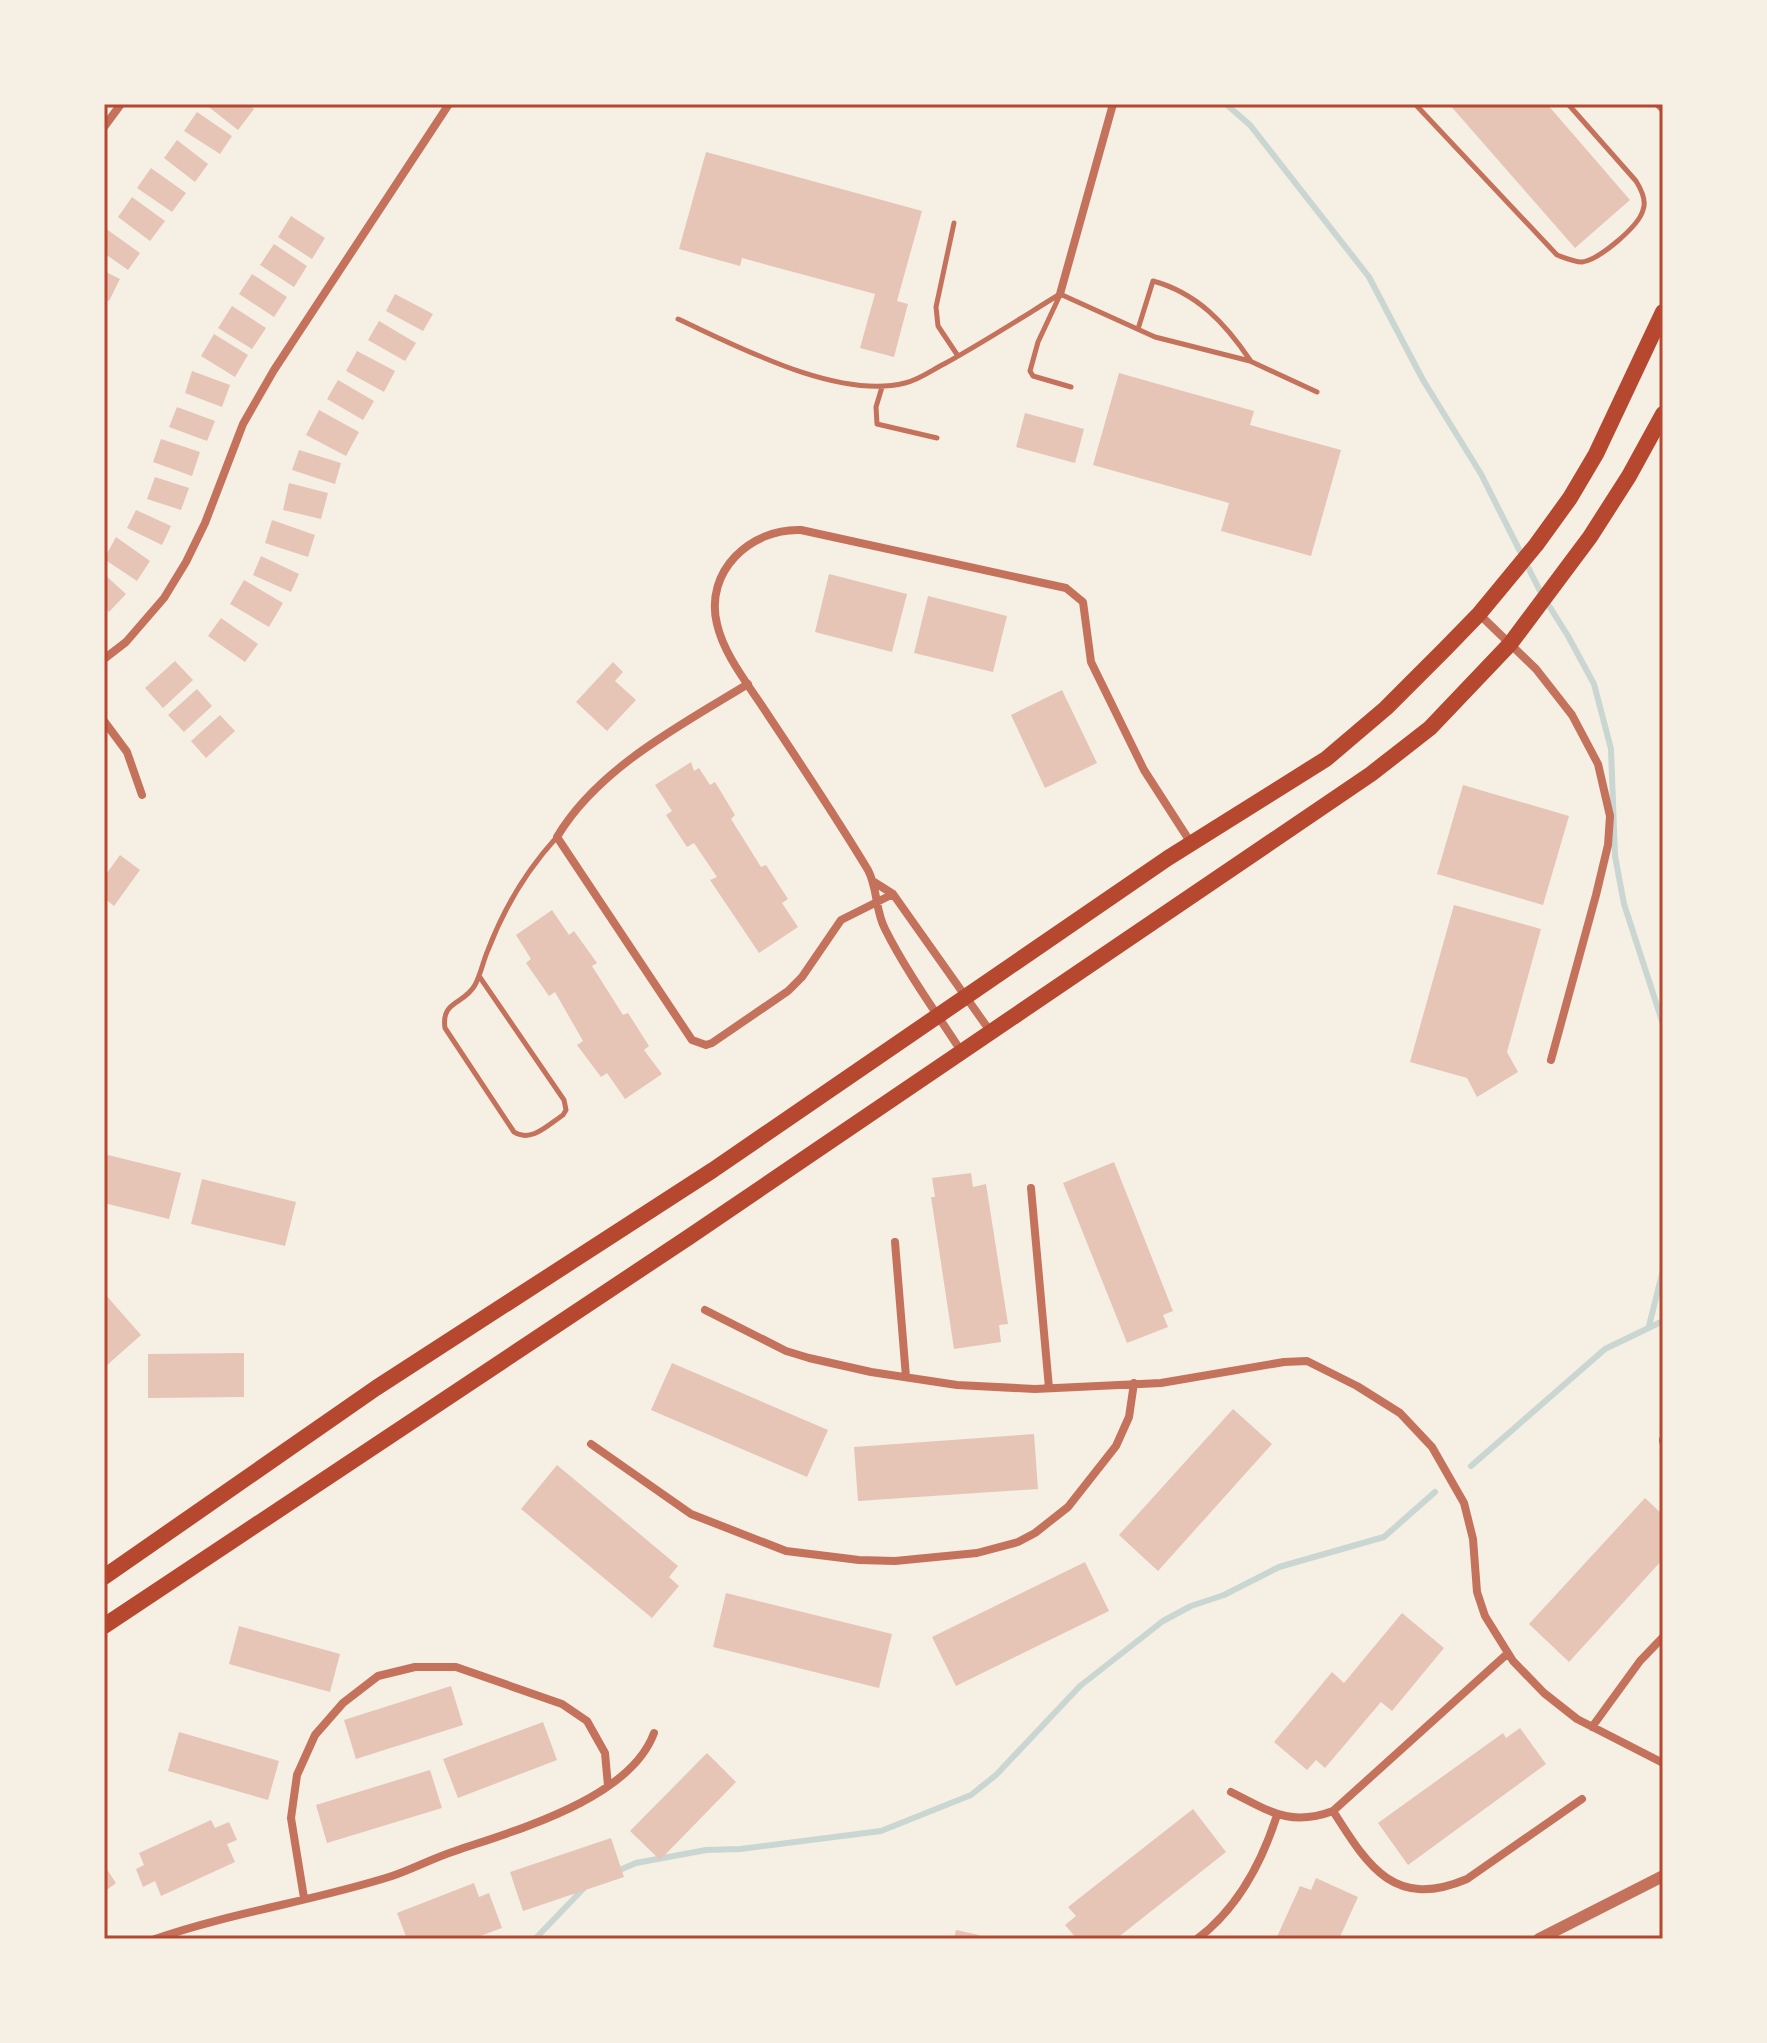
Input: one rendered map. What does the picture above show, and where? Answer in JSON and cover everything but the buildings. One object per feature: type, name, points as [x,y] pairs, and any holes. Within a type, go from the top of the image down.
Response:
[{"type":"main road","points":[[104,1577],[376,1388],[675,1196],[1191,843],[1326,759],[1386,708],[1508,581],[1570,498],[1596,454],[1663,312]]},
{"type":"main road","points":[[104,1626],[689,1237],[1371,774],[1430,728],[1510,644],[1590,537],[1629,476],[1663,414]]},
{"type":"street","points":[[104,127],[121,104]]},
{"type":"street","points":[[104,659],[126,642],[164,598],[179,574],[205,523],[243,424],[274,370],[449,104]]},
{"type":"street","points":[[1060,294],[1113,104]]},
{"type":"street","points":[[1658,104],[1663,109]]},
{"type":"street","points":[[961,1051],[885,929],[875,904],[874,882],[842,826],[748,684],[721,636],[716,623],[718,589],[724,570],[737,552],[750,541],[783,529],[801,530],[1066,588],[1083,602],[1091,662],[1144,770],[1191,843]]},
{"type":"street","points":[[1479,614],[1552,687],[1589,742],[1598,764],[1610,816],[1608,845],[1596,895],[1551,1060]]},
{"type":"street","points":[[748,684],[644,747],[592,794],[557,837],[692,1040],[700,1044],[712,1043],[788,991],[802,977],[841,920],[893,894]]},
{"type":"street","points":[[104,721],[127,752],[142,795]]},
{"type":"street","points":[[874,882],[893,894],[990,1031]]},
{"type":"street","points":[[1031,1188],[1049,1388]]},
{"type":"street","points":[[895,1242],[906,1377]]},
{"type":"street","points":[[705,1310],[786,1351],[871,1372],[957,1385],[1049,1388],[1134,1383],[1192,1379],[1284,1362],[1307,1361],[1357,1386],[1400,1413],[1432,1447],[1464,1503],[1473,1539],[1477,1592],[1485,1616],[1507,1654],[1544,1693],[1592,1727],[1663,1763]]},
{"type":"street","points":[[591,1444],[691,1514],[786,1551],[895,1561],[977,1553],[1018,1542],[1068,1507],[1116,1446],[1129,1417],[1134,1383]]},
{"type":"street","points":[[1592,1727],[1640,1661],[1663,1637]]},
{"type":"street","points":[[1231,1792],[1288,1819],[1316,1818],[1333,1811],[1507,1654]]},
{"type":"street","points":[[304,1898],[291,1818],[297,1775],[315,1735],[343,1703],[378,1676],[415,1667],[456,1667],[562,1704],[587,1721],[605,1753],[608,1786]]},
{"type":"street","points":[[155,1939],[202,1923],[393,1875],[561,1814],[608,1786],[640,1758],[654,1733]]},
{"type":"street","points":[[1333,1811],[1356,1847],[1377,1872],[1391,1883],[1409,1890],[1431,1889],[1467,1879],[1582,1799]]},
{"type":"street","points":[[1197,1939],[1227,1912],[1259,1860],[1277,1815]]},
{"type":"street","points":[[1539,1939],[1663,1876]]},
{"type":"lane","points":[[1415,104],[1557,255],[1583,262],[1598,257],[1637,223],[1645,207],[1636,181],[1568,104]]},
{"type":"lane","points":[[954,223],[936,307],[938,326],[958,356]]},
{"type":"lane","points":[[1138,329],[1153,281],[1177,287],[1227,326],[1250,361]]},
{"type":"lane","points":[[1060,294],[1155,337],[1250,361],[1317,392]]},
{"type":"lane","points":[[678,319],[774,363],[852,385],[882,387],[909,383],[1060,294]]},
{"type":"lane","points":[[1060,294],[1038,342],[1030,371],[1033,376],[1071,387]]},
{"type":"lane","points":[[882,387],[876,407],[877,424],[937,438]]},
{"type":"lane","points":[[479,976],[564,1100],[566,1110],[563,1115],[530,1137],[521,1137],[514,1132],[445,1028],[443,1017],[447,1009],[470,993],[506,908],[534,862],[557,837]]},
{"type":"waterway","points":[[1226,104],[1250,125],[1369,277],[1423,380],[1481,474],[1541,593],[1594,684],[1611,749],[1615,856],[1624,904],[1663,1024]]},
{"type":"waterway","points":[[1649,1326],[1663,1270]]},
{"type":"waterway","points":[[1471,1466],[1605,1349],[1663,1321]]},
{"type":"waterway","points":[[615,1872],[636,1863],[706,1850],[740,1849],[881,1831],[971,1795],[996,1775],[1080,1686],[1163,1621],[1279,1567],[1384,1537],[1435,1492]]},
{"type":"waterway","points":[[535,1939],[584,1888]]}]
